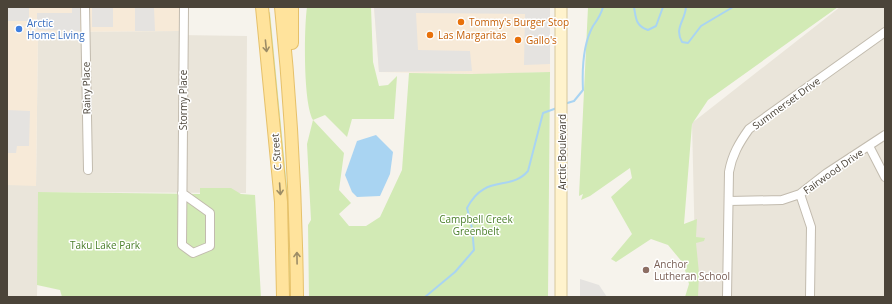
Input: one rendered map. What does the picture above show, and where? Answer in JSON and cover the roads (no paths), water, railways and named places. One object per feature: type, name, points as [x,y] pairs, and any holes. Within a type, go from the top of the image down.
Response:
[{"type":"main road","name":"C Street","points":[[261,7],[280,195],[283,297]]},
{"type":"main road","name":"C Street","points":[[281,7],[294,149],[297,297]]},
{"type":"main road","points":[[292,7],[292,46],[298,121],[294,149]]},
{"type":"main road","name":"Arctic Boulevard","points":[[561,8],[561,297]]},
{"type":"street","name":"Rainy Place","points":[[85,7],[88,170]]},
{"type":"street","name":"Stormy Place","points":[[182,193],[210,213],[210,246],[193,254],[182,245],[182,193],[184,7]]},
{"type":"street","name":"Summerset Drive","points":[[727,297],[729,172],[738,144],[749,129],[885,32]]},
{"type":"street","name":"Fairwood Drive","points":[[729,201],[782,200],[800,194],[827,173],[885,135]]},
{"type":"street","points":[[869,146],[885,177]]},
{"type":"street","points":[[800,194],[811,227],[810,297]]},
{"type":"water","points":[[376,135],[393,152],[390,174],[380,196],[357,197],[352,192],[345,175],[357,141]]},
{"type":"waterway","points":[[564,104],[574,101],[583,90],[585,49],[590,33],[603,7]]},
{"type":"waterway","points":[[634,7],[639,24],[648,30],[656,26],[663,7]]},
{"type":"waterway","points":[[686,7],[679,28],[679,33],[682,42],[688,43],[701,26],[733,7]]},
{"type":"waterway","points":[[425,297],[455,272],[474,250],[472,228],[467,208],[474,197],[489,186],[513,181],[528,171],[543,113],[557,108]]},
{"type":"place","name":"Tommy's Burger Stop","points":[[461,22]]},
{"type":"place","name":"Arctic Home Living","points":[[19,29]]},
{"type":"place","name":"Las Margaritas","points":[[430,35]]},
{"type":"place","name":"Gallo's","points":[[518,40]]},
{"type":"place","name":"Anchor Lutheran School","points":[[646,270]]},
{"type":"park label","name":"Campbell Creek Greenbelt","points":[[476,224]]},
{"type":"park label","name":"Taku Lake Park","points":[[105,245]]}]
